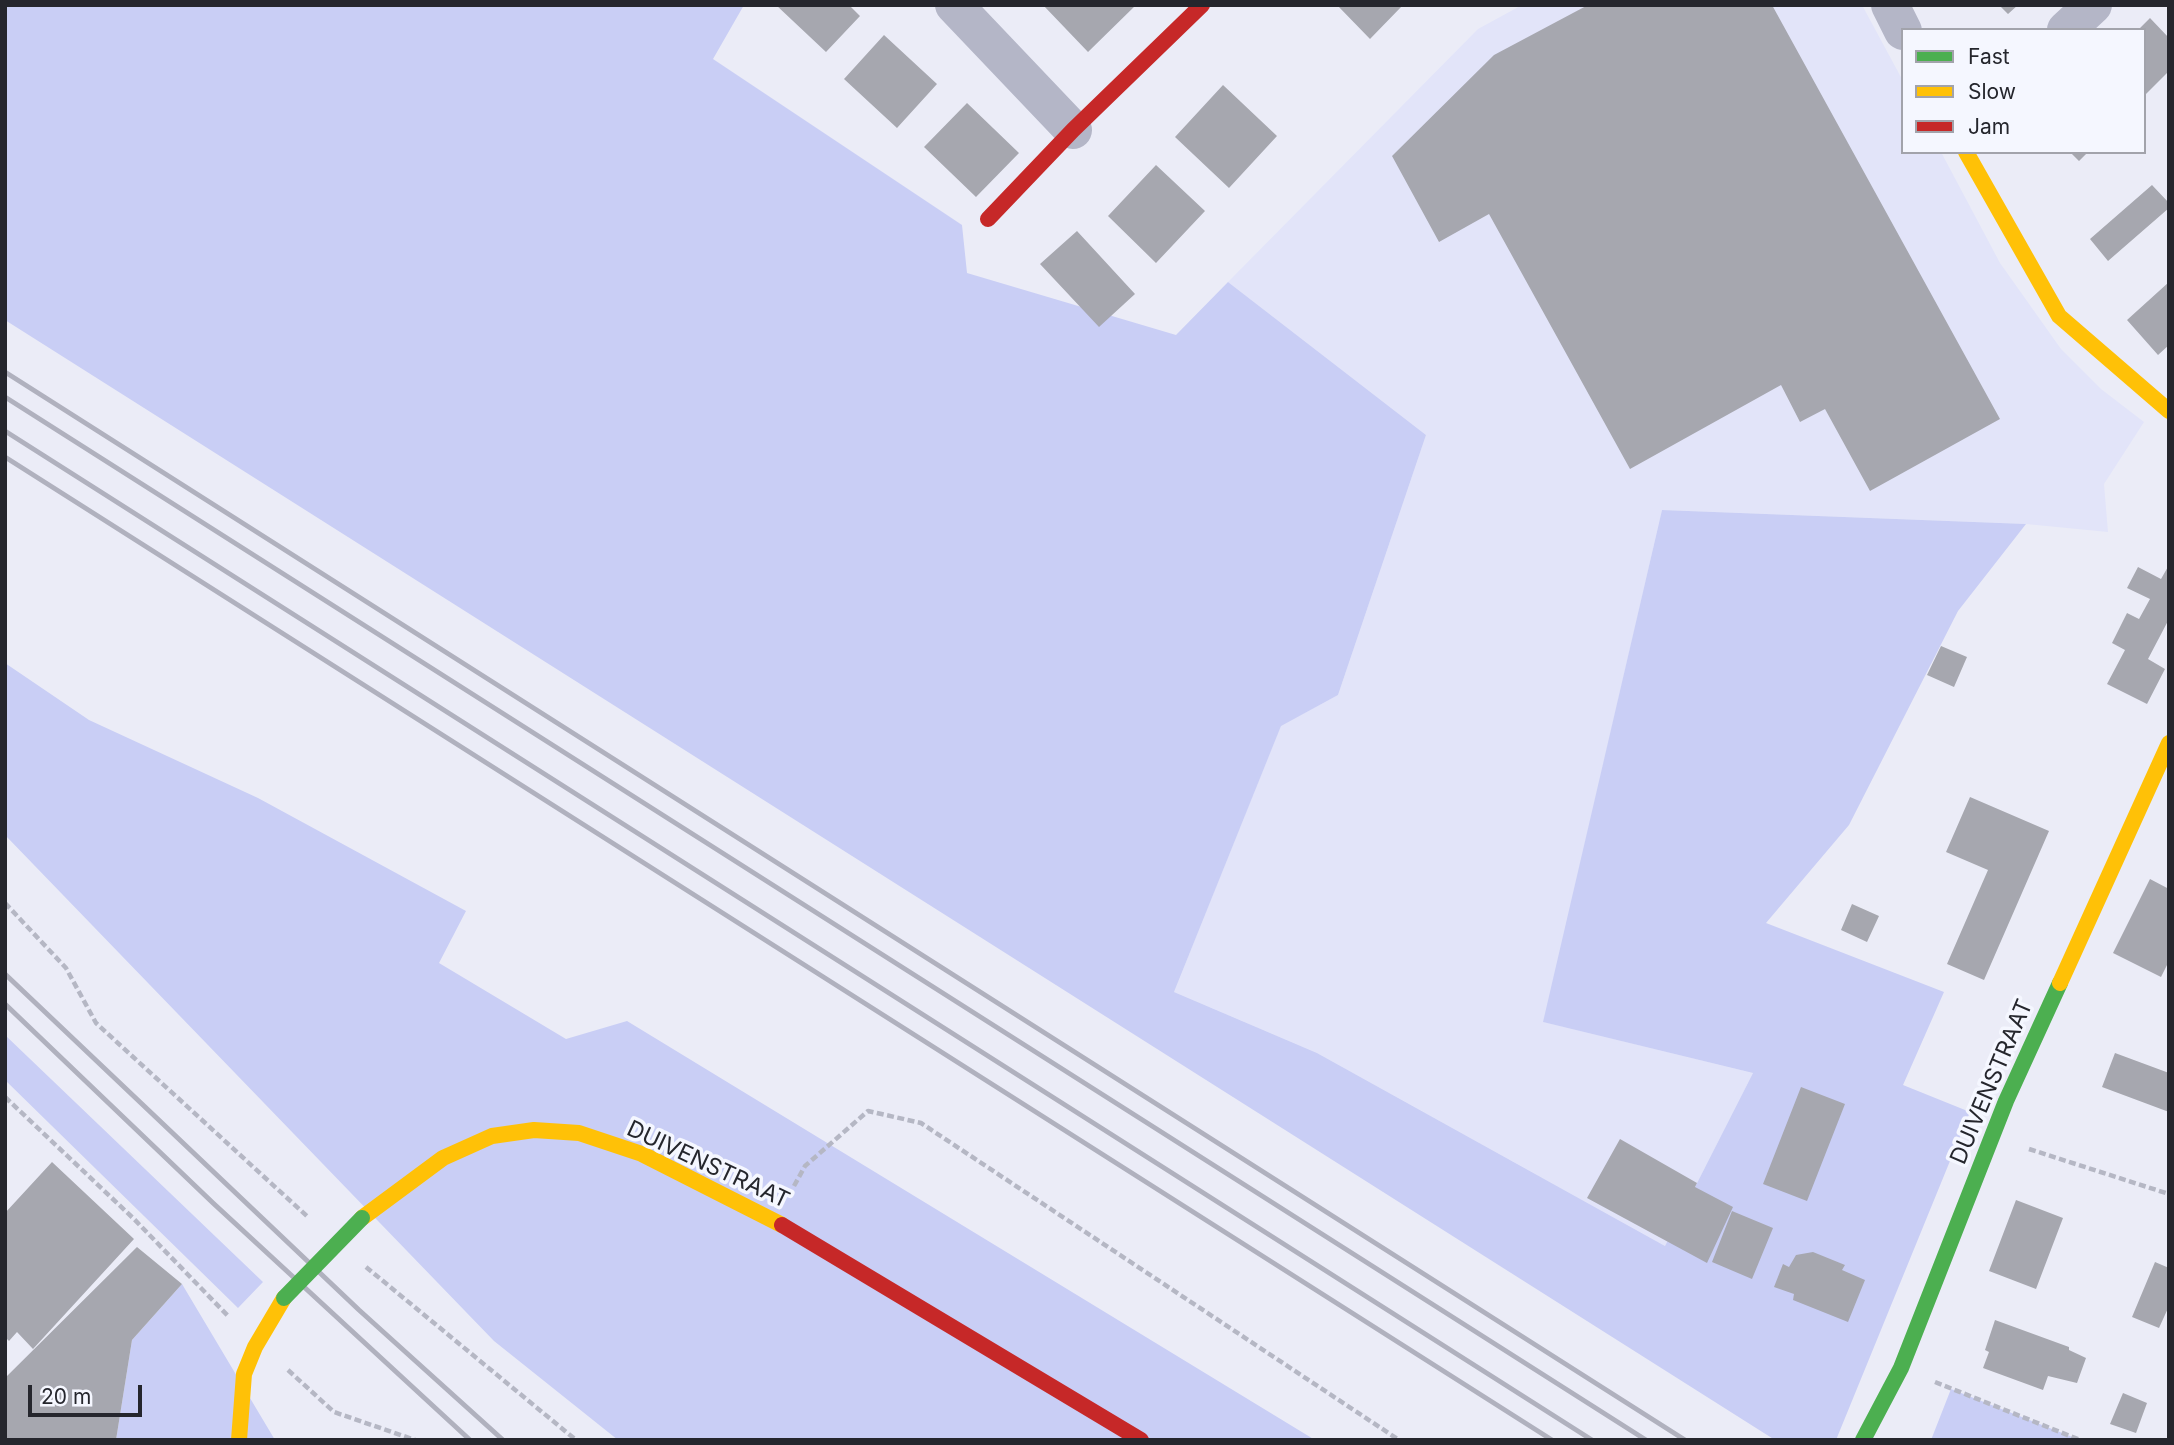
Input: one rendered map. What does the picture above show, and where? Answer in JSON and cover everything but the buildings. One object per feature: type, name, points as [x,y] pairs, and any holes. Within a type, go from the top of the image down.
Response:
[{"type":"street","points":[[954,5],[1073,130]]},
{"type":"street","points":[[988,219],[1073,130],[1202,5]]},
{"type":"street","points":[[1890,5],[1902,28]]},
{"type":"street","points":[[2068,28],[2093,5]]},
{"type":"street","points":[[1967,154],[2059,316],[2169,411]]},
{"type":"street","name":"DUIVENSTRAAT","points":[[1863,1440],[1901,1368],[1992,1137],[2169,743]]},
{"type":"street","name":"DUIVENSTRAAT","points":[[239,1440],[239,1408],[244,1374],[255,1347],[284,1298],[362,1218],[443,1158],[492,1136],[534,1130],[579,1133],[642,1154],[774,1220],[1141,1440]]},
{"type":"path","points":[[5,903],[66,968],[96,1023],[311,1220]]},
{"type":"path","points":[[5,1097],[134,1219],[236,1324]]},
{"type":"path","points":[[774,1220],[805,1166],[868,1111],[921,1123],[1399,1440]]},
{"type":"path","points":[[1992,1137],[2169,1194]]},
{"type":"path","points":[[356,1258],[576,1440]]},
{"type":"path","points":[[280,1362],[334,1412],[415,1440]]},
{"type":"path","points":[[1901,1368],[2080,1440]]},
{"type":"shaded area","points":[[5,5],[744,5],[713,59],[962,225],[967,273],[1176,335],[1228,282],[1426,435],[1338,695],[1281,726],[1174,992],[1317,1053],[1665,1246],[1753,1073],[1543,1022],[1662,510],[2026,524],[1958,611],[1849,825],[1766,923],[1944,992],[1903,1085],[1970,1112],[1836,1440],[1775,1440],[5,320]]},
{"type":"shaded area","points":[[1522,5],[1862,5],[1901,77],[1901,154],[1942,154],[2000,263],[2061,349],[2101,389],[2144,422],[2104,484],[2108,532],[2026,524],[1662,510],[1544,1022],[1753,1073],[1665,1246],[1317,1053],[1174,992],[1281,725],[1338,695],[1426,435],[1228,282],[1478,29]]},
{"type":"shaded area","points":[[5,663],[89,720],[258,798],[466,911],[439,963],[566,1039],[627,1021],[1315,1440],[618,1440],[494,1341],[5,835]]},
{"type":"shaded area","points":[[5,1035],[263,1282],[238,1308],[5,1080]]},
{"type":"shaded area","points":[[182,1284],[275,1440],[116,1440],[132,1340]]},
{"type":"shaded area","points":[[1951,1389],[2080,1440],[1931,1440]]},
{"type":"railway","points":[[5,372],[1685,1440]]},
{"type":"railway","points":[[5,397],[1646,1440]]},
{"type":"railway","points":[[5,431],[1592,1440]]},
{"type":"railway","points":[[5,457],[1552,1440]]},
{"type":"railway","points":[[5,974],[359,1310],[503,1440]]},
{"type":"railway","points":[[5,1004],[213,1203],[470,1440]]},
{"type":"traffic: fast","points":[[1863,1440],[1901,1368],[2006,1101],[2060,983]]},
{"type":"traffic: fast","points":[[284,1298],[362,1218]]},
{"type":"traffic: slow","points":[[1967,154],[2059,316],[2169,411]]},
{"type":"traffic: slow","points":[[2060,983],[2169,743]]},
{"type":"traffic: slow","points":[[362,1218],[443,1158],[492,1136],[534,1130],[579,1133],[642,1154],[782,1225]]},
{"type":"traffic: slow","points":[[239,1440],[244,1374],[255,1347],[284,1298]]},
{"type":"traffic: jam","points":[[988,219],[1073,130],[1202,5]]},
{"type":"traffic: jam","points":[[782,1225],[1141,1440]]}]
